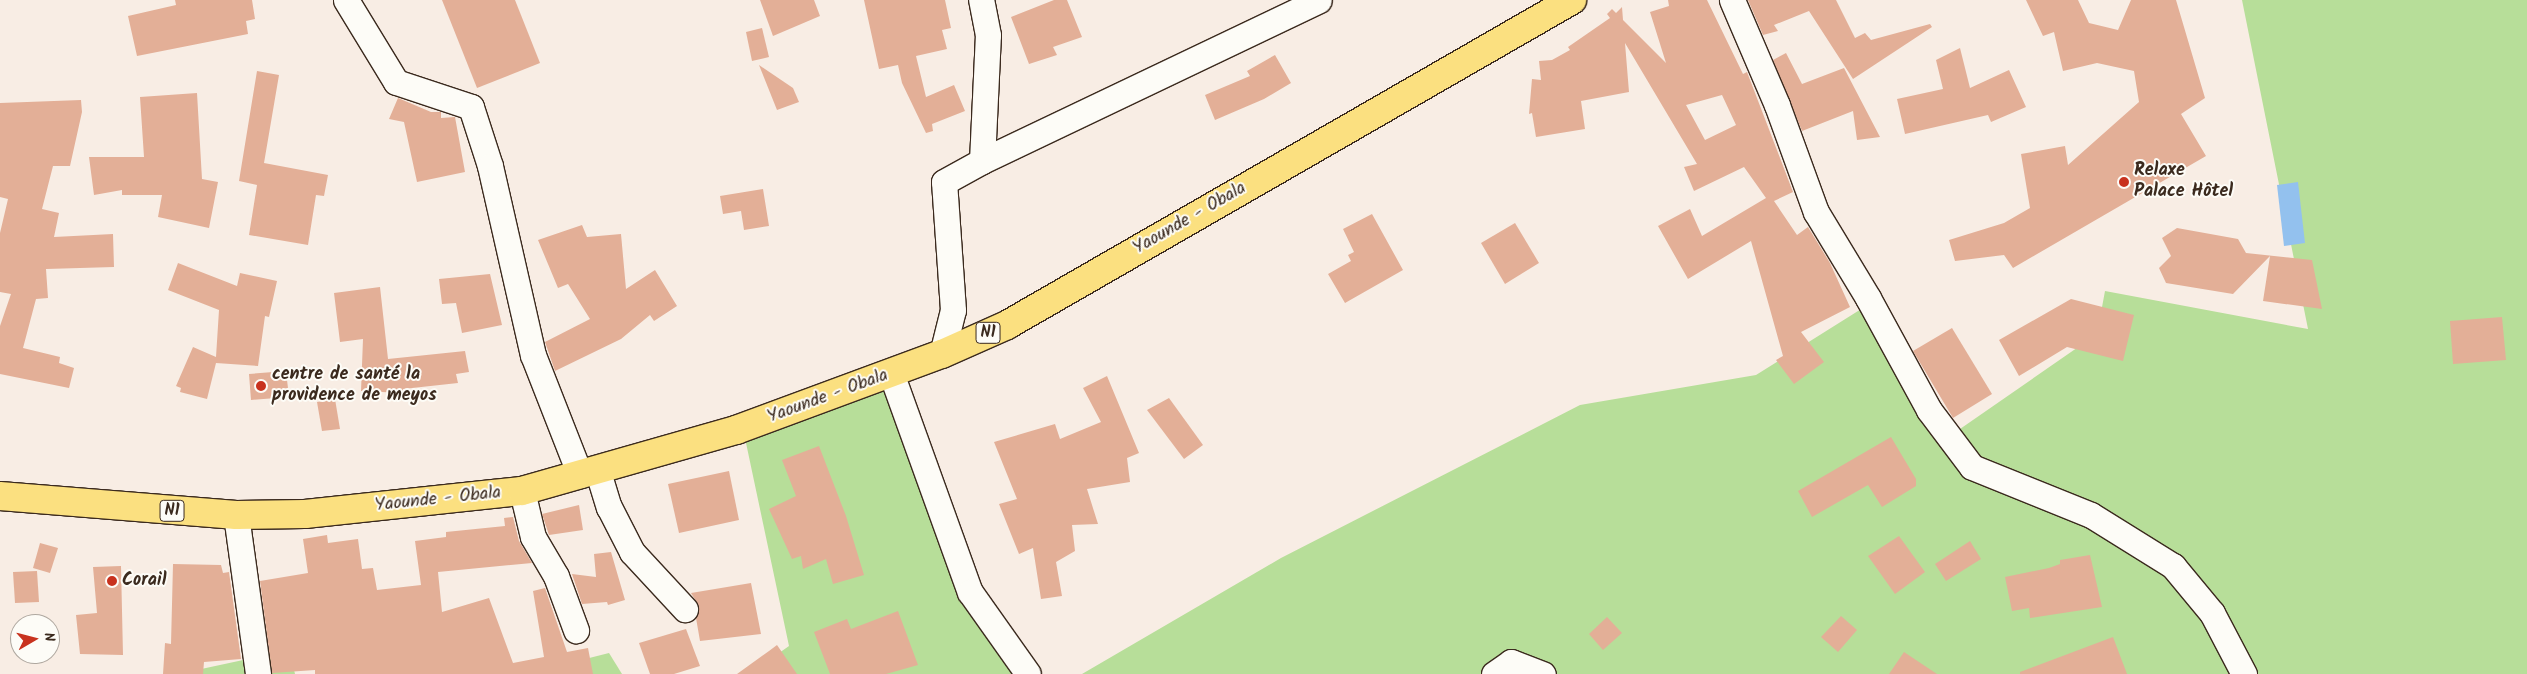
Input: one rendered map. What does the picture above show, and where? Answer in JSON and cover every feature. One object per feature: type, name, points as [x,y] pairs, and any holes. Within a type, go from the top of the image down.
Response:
[{"type":"highway","name":"Yaounde - Obala","points":[[0,496],[236,515],[305,514],[522,491],[589,474],[668,448],[736,430],[891,374],[942,354],[1007,324],[1572,0]]},
{"type":"street","points":[[346,0],[396,82],[471,107],[490,166],[533,354],[589,474],[609,507],[632,552],[685,609]]},
{"type":"street","points":[[981,0],[988,35],[982,161]]},
{"type":"street","points":[[942,354],[953,310],[944,182],[982,161],[1319,0]]},
{"type":"street","points":[[1732,0],[1776,105],[1816,212],[1868,298],[1929,410],[1972,467],[2091,515],[2173,566],[2212,613],[2244,674]]},
{"type":"street","points":[[891,374],[970,592],[1028,674]]},
{"type":"street","points":[[522,491],[533,537],[556,576],[576,630]]},
{"type":"street","points":[[236,515],[258,674]]},
{"type":"street","points":[[1494,674],[1511,662],[1543,674]]},
{"type":"green space","points":[[2242,0],[2527,0],[2527,674],[1082,674],[1281,558],[1580,405],[1756,375],[1866,306],[1947,438],[2097,334],[2105,291],[2308,329]]},
{"type":"green space","points":[[883,377],[970,592],[1034,674],[749,674],[789,646],[742,424]]},
{"type":"green space","points":[[289,650],[295,674],[178,674]]},
{"type":"green space","points":[[609,653],[622,674],[526,674]]},
{"type":"water","points":[[2298,182],[2305,243],[2284,246],[2277,185]]},
{"type":"building","points":[[175,0],[252,0],[255,19],[246,21],[248,34],[137,56],[128,16],[176,5]]},
{"type":"building","points":[[442,0],[515,0],[540,63],[477,88]]},
{"type":"building","points":[[760,0],[814,0],[820,16],[773,36]]},
{"type":"building","points":[[864,0],[945,0],[951,28],[942,30],[947,49],[916,56],[926,97],[954,85],[965,111],[932,124],[933,131],[926,133],[902,83],[898,65],[879,69]]},
{"type":"building","points":[[1054,0],[1067,0],[1082,37],[1053,47],[1057,55],[1029,64],[1011,17]]},
{"type":"building","points":[[1668,0],[1707,0],[1743,74],[1747,72],[1793,192],[1774,201],[1797,235],[1808,227],[1830,263],[1850,307],[1801,332],[1824,362],[1794,384],[1776,360],[1783,356],[1751,241],[1688,279],[1658,226],[1690,209],[1702,236],[1766,198],[1744,167],[1694,191],[1684,167],[1697,164],[1625,43],[1629,92],[1581,101],[1585,129],[1536,137],[1532,113],[1529,114],[1532,79],[1541,80],[1539,61],[1552,60],[1570,50],[1568,47],[1610,18],[1607,14],[1612,9],[1616,13],[1622,7],[1623,20],[1666,63],[1650,12],[1669,6]],"holes":[[[1722,95],[1736,125],[1705,140],[1686,105]]]},
{"type":"building","points":[[1748,0],[1836,0],[1855,38],[1865,33],[1871,40],[1930,24],[1932,27],[1853,79],[1809,11],[1774,25],[1778,31],[1763,35]]},
{"type":"building","points":[[2026,0],[2078,0],[2089,23],[2118,30],[2131,0],[2176,0],[2205,98],[2181,114],[2206,156],[2013,268],[2004,255],[1955,261],[1949,240],[2004,223],[2030,208],[2021,154],[2065,146],[2068,165],[2139,102],[2134,71],[2097,63],[2063,71],[2054,32],[2043,36]]},
{"type":"building","points":[[762,28],[769,57],[752,61],[746,32]]},
{"type":"building","points":[[1960,48],[1970,88],[2009,70],[2026,107],[1991,122],[1988,115],[1905,134],[1897,99],[1943,89],[1936,60]]},
{"type":"building","points":[[1786,53],[1802,84],[1844,68],[1880,137],[1857,140],[1853,111],[1802,131],[1773,60]]},
{"type":"building","points":[[1275,55],[1291,83],[1264,99],[1215,120],[1205,95],[1250,76],[1247,71]]},
{"type":"building","points":[[759,65],[793,88],[799,102],[777,110]]},
{"type":"building","points":[[257,71],[279,75],[264,163],[328,175],[324,196],[316,195],[308,245],[249,235],[257,185],[239,181]]},
{"type":"building","points":[[197,93],[202,179],[218,182],[209,228],[158,217],[162,195],[122,195],[122,190],[94,195],[89,157],[144,157],[140,97]]},
{"type":"building","points":[[398,98],[431,112],[441,112],[441,118],[455,117],[465,172],[417,182],[404,122],[389,119]]},
{"type":"building","points":[[81,100],[82,112],[70,166],[53,166],[42,209],[59,213],[54,237],[113,234],[114,267],[46,269],[48,298],[36,299],[23,348],[60,357],[59,363],[74,368],[69,388],[0,374],[0,326],[11,294],[0,292],[0,233],[8,199],[0,197],[0,103]]},
{"type":"building","points":[[763,189],[769,226],[744,230],[741,211],[723,214],[720,196]]},
{"type":"building","points":[[1372,214],[1403,270],[1345,303],[1328,274],[1351,261],[1348,255],[1354,252],[1343,229]]},
{"type":"building","points":[[1515,223],[1539,263],[1505,284],[1481,243]]},
{"type":"building","points":[[582,225],[587,237],[621,234],[626,289],[655,270],[677,306],[654,321],[650,315],[621,339],[555,371],[545,342],[590,319],[568,284],[558,288],[538,240]]},
{"type":"building","points":[[2177,228],[2238,239],[2246,253],[2312,260],[2322,309],[2263,301],[2270,256],[2233,294],[2166,283],[2159,268],[2171,256],[2162,238]]},
{"type":"building","points":[[178,263],[237,286],[240,273],[277,281],[269,317],[265,316],[258,366],[216,363],[207,399],[180,392],[181,388],[176,386],[193,347],[216,357],[219,310],[168,290]]},
{"type":"building","points":[[490,274],[502,325],[462,333],[456,303],[442,304],[439,279]]},
{"type":"building","points":[[380,287],[388,359],[465,351],[469,372],[456,374],[458,383],[403,389],[403,393],[361,391],[363,339],[340,342],[334,293]]},
{"type":"building","points":[[2071,299],[2134,315],[2123,361],[2067,347],[2019,376],[1999,340]]},
{"type":"building","points":[[2502,317],[2506,360],[2453,364],[2450,321]]},
{"type":"building","points":[[1952,328],[1992,394],[1953,418],[1913,351]]},
{"type":"building","points":[[286,371],[289,397],[251,400],[249,374]]},
{"type":"building","points":[[1107,376],[1139,453],[1127,458],[1130,482],[1087,489],[1098,524],[1072,525],[1075,551],[1056,562],[1062,596],[1041,599],[1033,548],[1019,554],[999,504],[1017,499],[994,442],[1055,424],[1060,439],[1101,422],[1083,388]]},
{"type":"building","points":[[1169,398],[1203,445],[1184,459],[1147,410]]},
{"type":"building","points":[[335,399],[340,429],[322,431],[317,402]]},
{"type":"building","points":[[1891,437],[1916,479],[1916,486],[1882,507],[1868,485],[1812,517],[1798,491]]},
{"type":"building","points":[[819,446],[846,516],[864,575],[833,584],[826,559],[803,569],[801,556],[792,559],[769,509],[796,496],[782,460]]},
{"type":"building","points":[[729,471],[739,520],[679,533],[668,484]]},
{"type":"building","points":[[579,505],[583,530],[549,535],[542,514]]},
{"type":"building","points":[[513,517],[519,541],[532,563],[438,572],[442,612],[489,598],[513,663],[544,657],[533,591],[545,588],[567,652],[588,648],[593,674],[315,674],[315,670],[272,673],[260,581],[308,573],[303,539],[327,535],[328,543],[358,539],[362,569],[373,568],[377,590],[421,585],[415,541],[446,537],[446,532],[505,526],[504,518]]},
{"type":"building","points":[[1899,536],[1925,572],[1895,594],[1868,556]]},
{"type":"building","points":[[1970,541],[1981,559],[1946,581],[1935,564]]},
{"type":"building","points":[[40,543],[58,548],[50,573],[33,568]]},
{"type":"building","points":[[611,552],[625,600],[608,605],[607,602],[582,604],[572,574],[596,577],[594,554]]},
{"type":"building","points":[[2090,555],[2102,607],[2030,618],[2029,608],[2012,611],[2005,577],[2049,568],[2060,564],[2060,560]]},
{"type":"building","points":[[173,564],[221,565],[223,573],[229,572],[241,659],[204,662],[203,674],[163,674],[165,643],[171,644]]},
{"type":"building","points":[[121,566],[123,655],[80,654],[76,615],[97,613],[93,567]]},
{"type":"building","points":[[37,571],[39,602],[15,603],[13,572]]},
{"type":"building","points":[[751,583],[761,634],[700,641],[696,618],[699,606],[691,593]]},
{"type":"building","points":[[898,611],[918,665],[886,674],[830,674],[814,632],[847,619],[851,629]]},
{"type":"building","points":[[1841,616],[1857,630],[1838,652],[1821,637]]},
{"type":"building","points":[[1607,617],[1622,633],[1603,650],[1589,634]]},
{"type":"building","points":[[686,629],[700,666],[674,674],[650,674],[639,643]]},
{"type":"building","points":[[2113,637],[2127,674],[2020,674],[2020,672]]},
{"type":"building","points":[[777,645],[797,674],[737,674],[769,651]]},
{"type":"building","points":[[1904,652],[1937,674],[1889,674]]},
{"type":"place","name":"Relaxe Palace Hôtel","points":[[2124,182]]},
{"type":"place","name":"centre de santé la providence de meyos","points":[[261,386]]},
{"type":"place","name":"Corail","points":[[112,581]]}]
